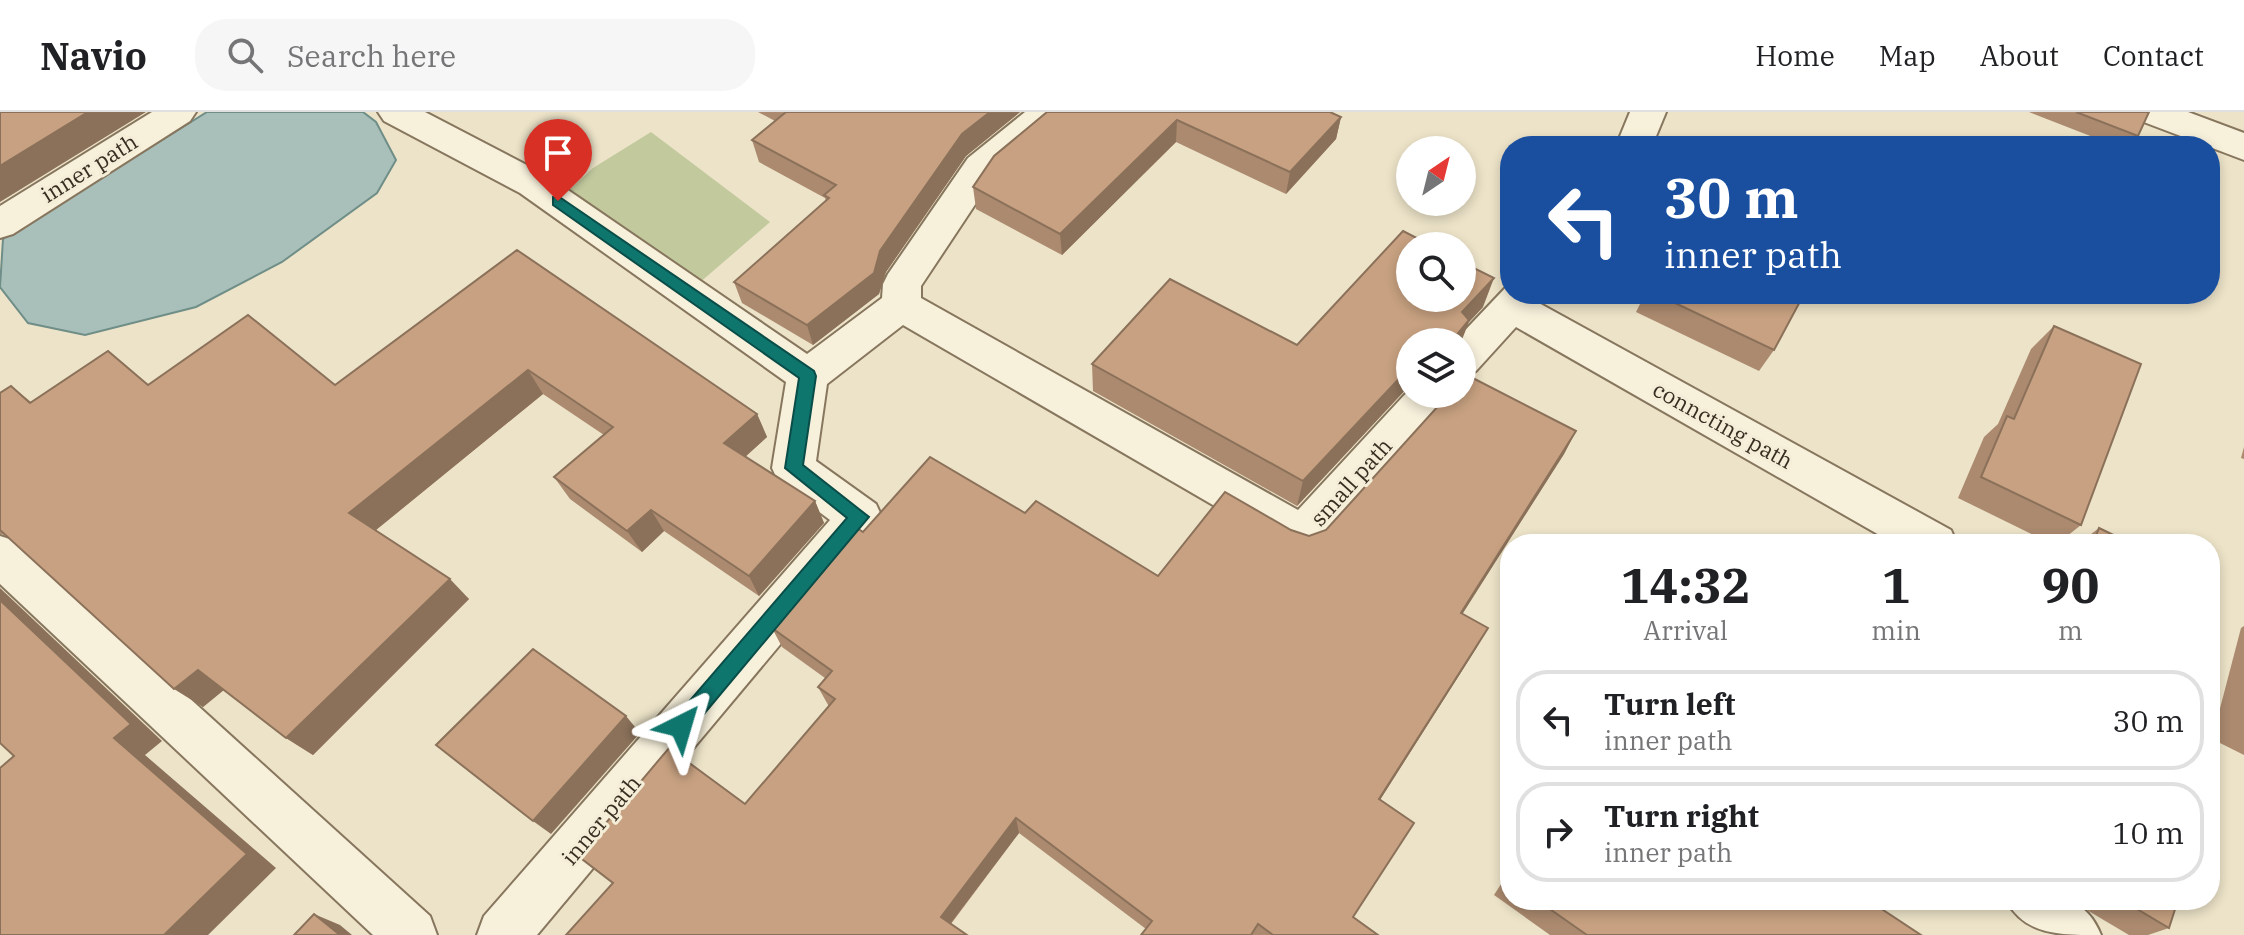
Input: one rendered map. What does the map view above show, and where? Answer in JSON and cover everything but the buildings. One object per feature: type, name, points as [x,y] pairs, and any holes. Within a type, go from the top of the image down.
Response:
[{"type":"street","name":"inner path","points":[[0,224],[178,112]]},
{"type":"street","points":[[396,112],[533,184],[808,376],[901,305],[902,284],[981,167],[1048,112]]},
{"type":"street","points":[[1638,136],[1648,112]]},
{"type":"street","points":[[2153,112],[2215,136]]},
{"type":"street","points":[[2220,138],[2244,147]]},
{"type":"street","points":[[1476,344],[1512,304]]},
{"type":"street","name":"conncting path","points":[[1523,304],[1918,534]]},
{"type":"street","name":"small path","points":[[901,305],[1303,535],[1418,408]]},
{"type":"street","name":"inner path","points":[[503,935],[860,517],[793,468],[808,376]]},
{"type":"street","points":[[0,555],[411,935]]},
{"type":"street","points":[[2044,910],[2075,935]]},
{"type":"green space","points":[[651,132],[770,222],[691,290],[557,201],[593,168]]},
{"type":"water","points":[[207,112],[363,112],[376,122],[396,160],[377,193],[282,262],[196,307],[85,335],[28,323],[0,287],[3,239]]},
{"type":"route","points":[[558,201],[808,376],[793,468],[860,517],[681,726]]}]
